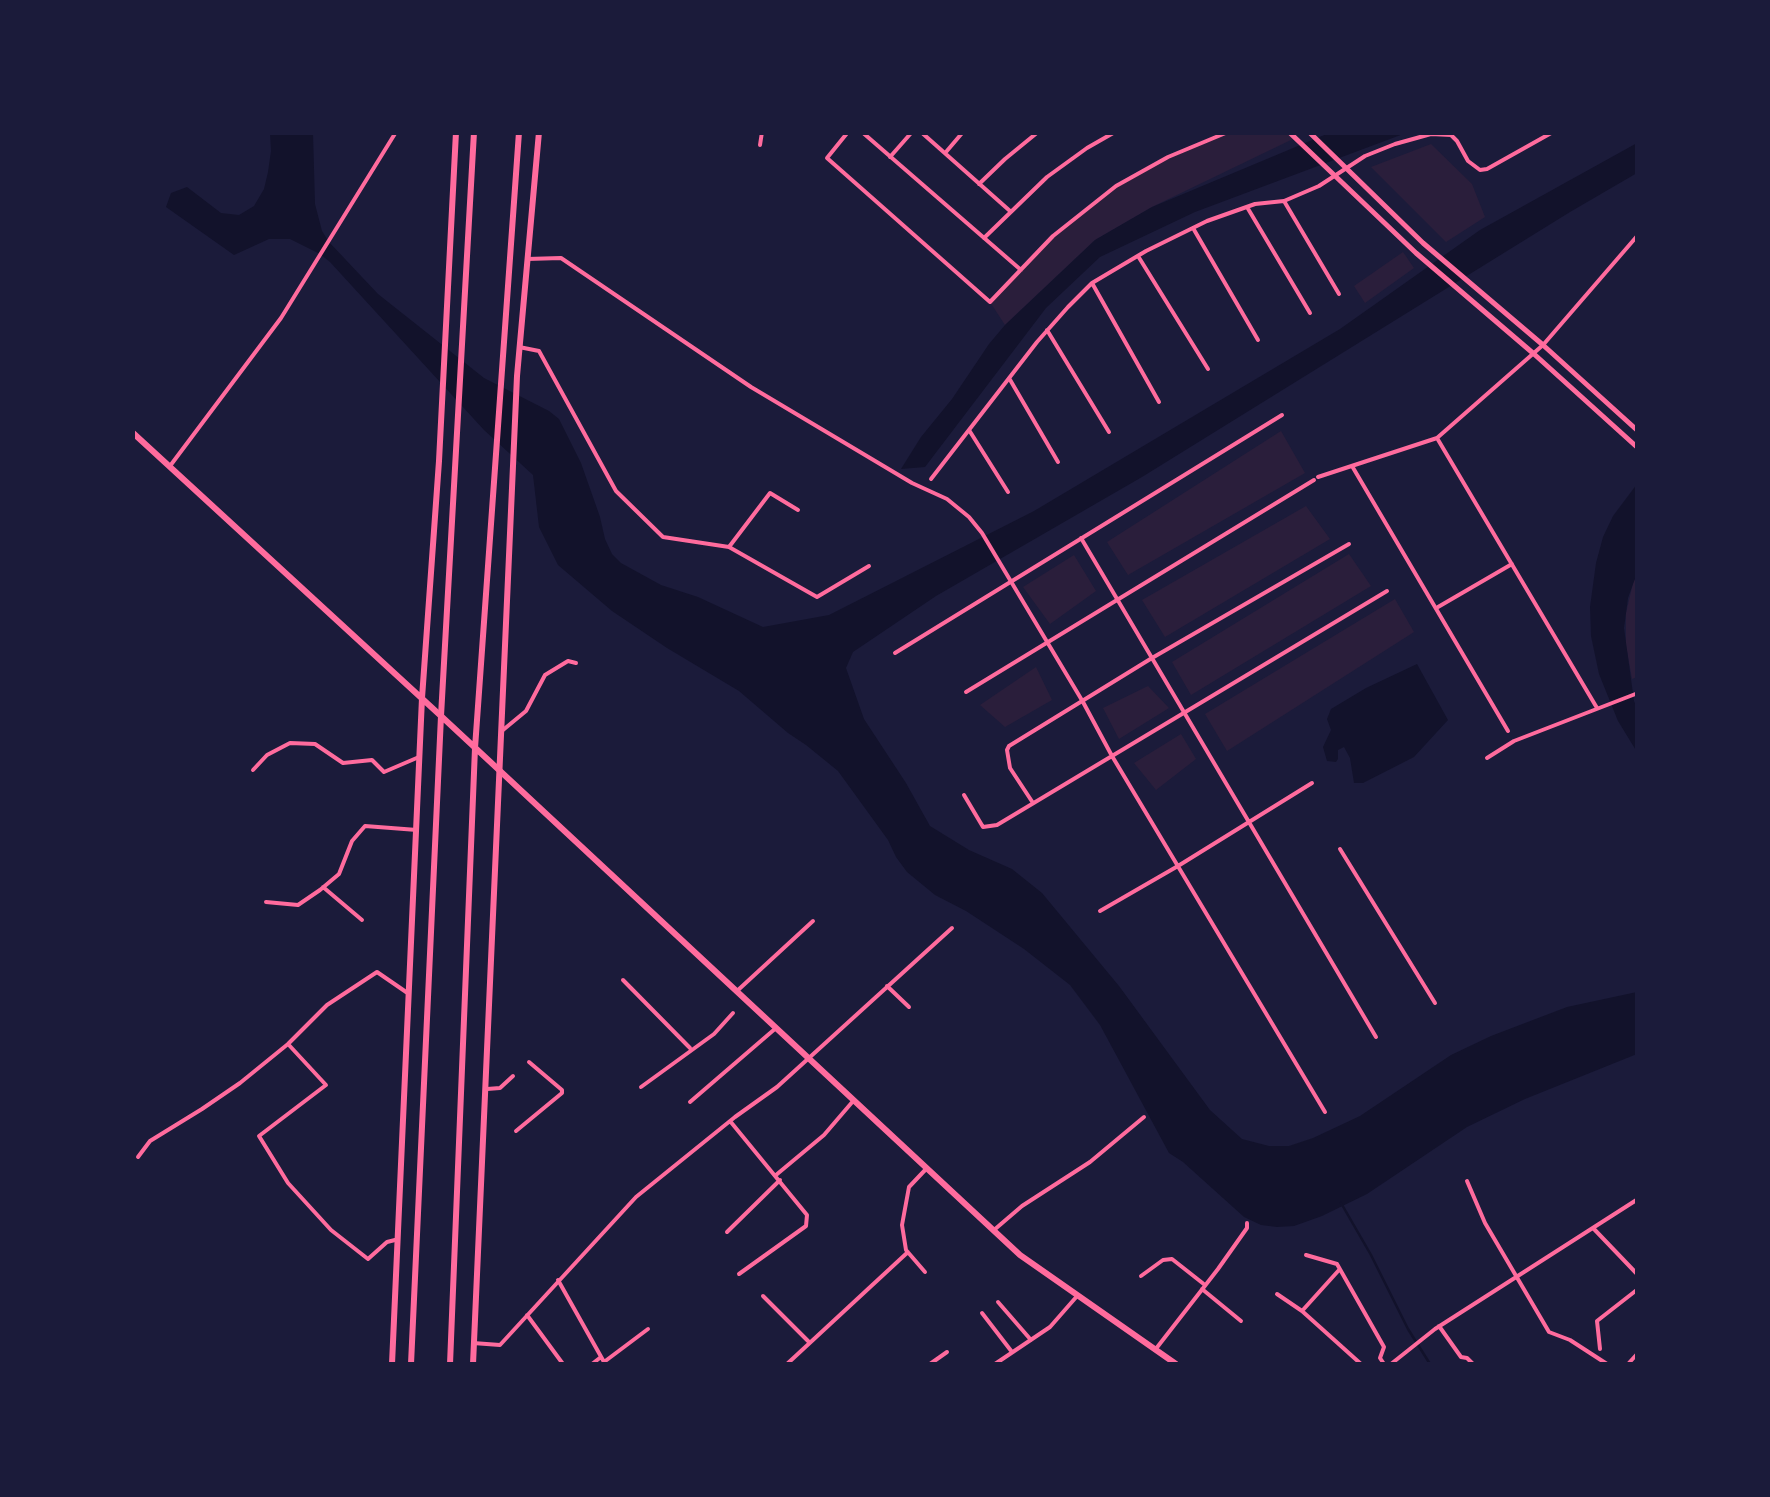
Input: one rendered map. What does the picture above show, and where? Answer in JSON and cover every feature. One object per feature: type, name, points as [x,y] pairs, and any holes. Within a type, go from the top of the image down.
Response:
[{"type":"main road","points":[[392,1364],[422,698],[456,132]]},
{"type":"main road","points":[[411,1364],[441,716],[474,132]]},
{"type":"main road","points":[[450,1364],[475,748],[519,132]]},
{"type":"main road","points":[[472,1364],[518,346],[539,132]]},
{"type":"main road","points":[[132,432],[1020,1255],[1176,1364]]},
{"type":"main road","points":[[439,460],[455,460]]},
{"type":"street","points":[[170,466],[285,310],[396,132]]},
{"type":"street","points":[[760,145],[762,132]]},
{"type":"street","points":[[848,132],[827,158],[990,302],[1053,236],[1116,186],[1168,156],[1228,132]]},
{"type":"street","points":[[862,132],[1021,270]]},
{"type":"street","points":[[890,157],[912,132]]},
{"type":"street","points":[[922,132],[1010,211]]},
{"type":"street","points":[[945,153],[962,132]]},
{"type":"street","points":[[980,184],[1038,132]]},
{"type":"street","points":[[984,238],[1047,177],[1114,132]]},
{"type":"street","points":[[1309,132],[1424,243],[1638,431]]},
{"type":"street","points":[[931,479],[1047,330],[1092,284],[1138,256],[1247,207],[1284,200],[1320,186],[1381,148],[1441,133],[1457,141],[1475,168],[1487,169],[1552,132]]},
{"type":"street","points":[[1292,135],[1416,253],[1638,448]]},
{"type":"street","points":[[1284,200],[1339,294]]},
{"type":"street","points":[[1247,207],[1310,313]]},
{"type":"street","points":[[1193,228],[1258,340]]},
{"type":"street","points":[[966,692],[1316,478],[1437,438],[1534,354],[1638,235]]},
{"type":"street","points":[[1138,256],[1208,369]]},
{"type":"street","points":[[526,259],[561,258],[751,387],[947,500],[969,517],[1325,1112]]},
{"type":"street","points":[[1092,284],[1159,402]]},
{"type":"street","points":[[1047,330],[1109,432]]},
{"type":"street","points":[[518,346],[539,351],[616,491],[663,538],[729,548],[817,598],[868,566]]},
{"type":"street","points":[[1009,378],[1058,462]]},
{"type":"street","points":[[894,653],[1282,415]]},
{"type":"street","points":[[969,430],[1008,492]]},
{"type":"street","points":[[1437,438],[1597,708]]},
{"type":"street","points":[[1352,466],[1508,731]]},
{"type":"street","points":[[729,548],[770,493],[798,510]]},
{"type":"street","points":[[1081,538],[1376,1038]]},
{"type":"street","points":[[1034,803],[1010,768],[1006,750],[1009,746],[1349,544]]},
{"type":"street","points":[[1436,608],[1512,564]]},
{"type":"street","points":[[964,796],[984,826],[997,826],[1387,591]]},
{"type":"street","points":[[500,734],[526,711],[545,676],[568,661],[576,663]]},
{"type":"street","points":[[1487,758],[1514,742],[1638,693]]},
{"type":"street","points":[[253,770],[267,755],[290,743],[315,744],[343,763],[372,760],[384,772],[419,757]]},
{"type":"street","points":[[1100,910],[1312,783]]},
{"type":"street","points":[[266,902],[298,905],[324,887],[338,874],[352,841],[364,826],[417,830]]},
{"type":"street","points":[[1340,849],[1435,1003]]},
{"type":"street","points":[[324,887],[362,920]]},
{"type":"street","points":[[736,991],[812,922]]},
{"type":"street","points":[[474,1343],[500,1345],[636,1197],[777,1087],[952,928]]},
{"type":"street","points":[[138,1158],[150,1141],[240,1083],[288,1044],[327,1005],[377,972],[409,994]]},
{"type":"street","points":[[624,980],[692,1049]]},
{"type":"street","points":[[887,986],[909,1007]]},
{"type":"street","points":[[641,1087],[714,1034],[733,1013]]},
{"type":"street","points":[[690,1102],[776,1028]]},
{"type":"street","points":[[288,1044],[326,1085],[259,1136],[288,1184],[331,1230],[368,1259],[386,1242],[398,1239]]},
{"type":"street","points":[[516,1131],[562,1093],[529,1062]]},
{"type":"street","points":[[484,1090],[500,1088],[513,1076]]},
{"type":"street","points":[[728,1232],[854,1100]]},
{"type":"street","points":[[994,1230],[1144,1118]]},
{"type":"street","points":[[730,1121],[807,1215],[806,1226],[739,1274]]},
{"type":"street","points":[[925,1272],[908,1252],[902,1225],[909,1186],[928,1168]]},
{"type":"street","points":[[1467,1181],[1485,1224],[1549,1332],[1570,1340],[1607,1364]]},
{"type":"street","points":[[1391,1364],[1437,1327],[1638,1199]]},
{"type":"street","points":[[1155,1350],[1247,1223]]},
{"type":"street","points":[[1593,1228],[1638,1275]]},
{"type":"street","points":[[788,1364],[908,1252]]},
{"type":"street","points":[[1306,1255],[1337,1264],[1384,1347],[1380,1358],[1384,1364]]},
{"type":"street","points":[[1140,1276],[1172,1258],[1241,1321]]},
{"type":"street","points":[[1302,1311],[1339,1270]]},
{"type":"street","points":[[558,1280],[604,1362],[648,1329]]},
{"type":"street","points":[[1600,1350],[1597,1321],[1638,1289]]},
{"type":"street","points":[[1277,1294],[1361,1364]]},
{"type":"street","points":[[995,1364],[1050,1328],[1078,1295]]},
{"type":"street","points":[[763,1296],[810,1344]]},
{"type":"street","points":[[998,1302],[1031,1340]]},
{"type":"street","points":[[982,1314],[1012,1352]]},
{"type":"street","points":[[527,1315],[563,1364]]},
{"type":"street","points":[[1437,1327],[1460,1357],[1473,1364]]},
{"type":"street","points":[[930,1364],[947,1352]]},
{"type":"street","points":[[1628,1364],[1638,1353]]},
{"type":"street","points":[[592,1364],[601,1357]]},
{"type":"shaded area","points":[[270,133],[313,133],[315,204],[322,231],[378,294],[484,378],[559,419],[581,463],[612,554],[661,585],[763,627],[829,615],[1034,511],[1340,329],[1480,230],[1637,143],[1637,173],[1142,477],[936,596],[853,652],[846,668],[864,719],[930,826],[969,850],[1012,869],[1042,893],[1119,986],[1210,1110],[1242,1139],[1289,1146],[1313,1138],[1360,1116],[1451,1055],[1491,1036],[1567,1007],[1637,992],[1637,1054],[1467,1127],[1367,1194],[1322,1216],[1294,1226],[1277,1227],[1244,1217],[1169,1153],[1100,1025],[1070,985],[1024,949],[935,895],[907,872],[838,771],[739,691],[612,611],[558,565],[539,527],[533,475],[484,430],[330,262],[290,239],[269,239],[234,255],[166,207],[171,193],[187,187],[221,213],[239,215],[254,206],[268,172]]},
{"type":"shaded area","points":[[1228,133],[1289,133],[1295,138],[1152,207],[1095,240],[1005,325],[990,302],[1053,236],[1116,186],[1168,157]]},
{"type":"shaded area","points":[[1329,133],[1406,133],[1195,212],[1100,257],[1046,308],[925,467],[901,469],[1005,325],[1095,240],[1152,207]]},
{"type":"shaded area","points":[[1431,144],[1472,184],[1485,217],[1446,242],[1371,167]]},
{"type":"shaded area","points":[[1403,252],[1414,268],[1365,303],[1354,286]]},
{"type":"shaded area","points":[[1281,431],[1305,473],[1128,575],[1107,542]]},
{"type":"shaded area","points":[[1637,484],[1637,573],[1628,598],[1624,628],[1637,708],[1637,752],[1618,721],[1599,674],[1590,607],[1603,537]]},
{"type":"shaded area","points":[[1306,506],[1330,539],[1165,637],[1142,600]]},
{"type":"shaded area","points":[[1349,554],[1371,586],[1191,695],[1172,662]]},
{"type":"shaded area","points":[[1074,555],[1096,591],[1050,624],[1023,587]]},
{"type":"shaded area","points":[[1637,575],[1637,677],[1632,679],[1626,613]]},
{"type":"shaded area","points":[[1395,599],[1414,632],[1227,751],[1205,714]]},
{"type":"shaded area","points":[[1417,664],[1448,720],[1414,757],[1363,783],[1354,783],[1344,747],[1338,750],[1336,762],[1327,761],[1323,747],[1331,730],[1327,719],[1331,709]]},
{"type":"shaded area","points":[[1036,667],[1052,700],[1005,727],[980,705]]},
{"type":"shaded area","points":[[1148,686],[1169,708],[1119,739],[1103,708]]},
{"type":"shaded area","points":[[1181,734],[1196,759],[1156,790],[1134,763]]},
{"type":"waterway","points":[[1341,1203],[1430,1364]]}]
